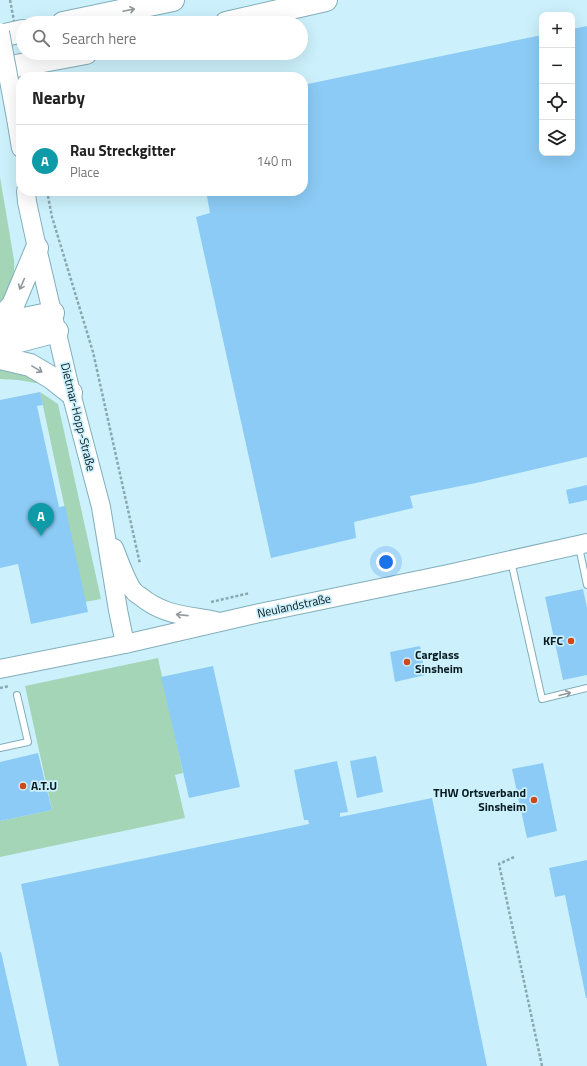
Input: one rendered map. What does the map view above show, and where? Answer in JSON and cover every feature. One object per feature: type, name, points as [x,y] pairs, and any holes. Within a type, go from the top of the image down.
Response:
[{"type":"highway","points":[[96,16],[173,0]]},
{"type":"highway","points":[[256,16],[326,0]]},
{"type":"highway","points":[[0,36],[16,33]]},
{"type":"highway","points":[[0,69],[48,60]]},
{"type":"highway","points":[[0,319],[13,305],[37,248]]},
{"type":"highway","points":[[0,324],[55,322]]},
{"type":"highway","points":[[0,346],[55,322]]},
{"type":"highway","points":[[0,358],[30,365],[52,378],[71,393]]},
{"type":"street","points":[[0,32],[16,118]]},
{"type":"street","name":"Dietmar-Hopp-Straße","points":[[26,196],[71,393],[101,507],[125,644]]},
{"type":"street","points":[[101,507],[117,556],[133,590],[160,610],[221,623]]},
{"type":"street","name":"Neulandstraße","points":[[0,669],[125,644],[583,544]]},
{"type":"lane","points":[[583,544],[587,585]]},
{"type":"lane","points":[[511,560],[542,699],[587,688]]},
{"type":"lane","points":[[0,748],[28,742],[17,695]]},
{"type":"path","points":[[48,196],[52,217],[93,352],[141,567]]},
{"type":"path","points":[[207,602],[250,593]]},
{"type":"path","points":[[514,857],[499,864],[542,1066]]},
{"type":"green space","points":[[0,177],[14,267],[12,283],[0,303]]},
{"type":"green space","points":[[0,367],[43,381],[36,383],[0,379]]},
{"type":"green space","points":[[40,392],[58,404],[101,599],[85,602]]},
{"type":"green space","points":[[158,658],[183,773],[175,775],[185,818],[0,857],[0,821],[52,810],[25,686]]},
{"type":"building","points":[[587,26],[587,457],[476,483],[410,496],[413,508],[354,522],[356,538],[271,558],[196,217],[210,213],[207,196],[308,196],[308,84],[539,36],[539,156],[575,156],[575,28]]},
{"type":"building","points":[[40,392],[43,405],[37,406],[59,507],[65,506],[88,612],[31,624],[18,564],[0,568],[0,400]]},
{"type":"building","points":[[587,485],[587,500],[569,504],[566,490]]},
{"type":"building","name":"KFC","points":[[583,589],[587,608],[587,675],[563,680],[545,597]]},
{"type":"building","points":[[420,646],[425,675],[395,682],[390,652]]},
{"type":"building","points":[[213,666],[240,787],[189,798],[161,677]]},
{"type":"building","name":"A.T.U","points":[[38,753],[52,810],[0,821],[0,762]]},
{"type":"building","points":[[376,756],[383,792],[357,798],[350,761]]},
{"type":"building","points":[[337,761],[348,812],[340,813],[340,817],[432,798],[487,1066],[59,1066],[21,884],[309,824],[308,820],[304,820],[294,770]]},
{"type":"building","name":"THW Ortsverband Sinsheim","points":[[543,763],[557,831],[527,838],[512,769]]},
{"type":"building","points":[[587,860],[586,998],[565,895],[555,897],[549,868]]},
{"type":"building","points":[[1,952],[27,1066],[0,1066]]},
{"type":"place","name":"Rau Streckgitter","points":[[41,536]]},
{"type":"place","name":"KFC","points":[[571,641]]},
{"type":"place","name":"Carglass Sinsheim","points":[[407,662]]},
{"type":"place","name":"A.T.U","points":[[23,786]]},
{"type":"place","name":"THW Ortsverband Sinsheim","points":[[534,800]]}]
